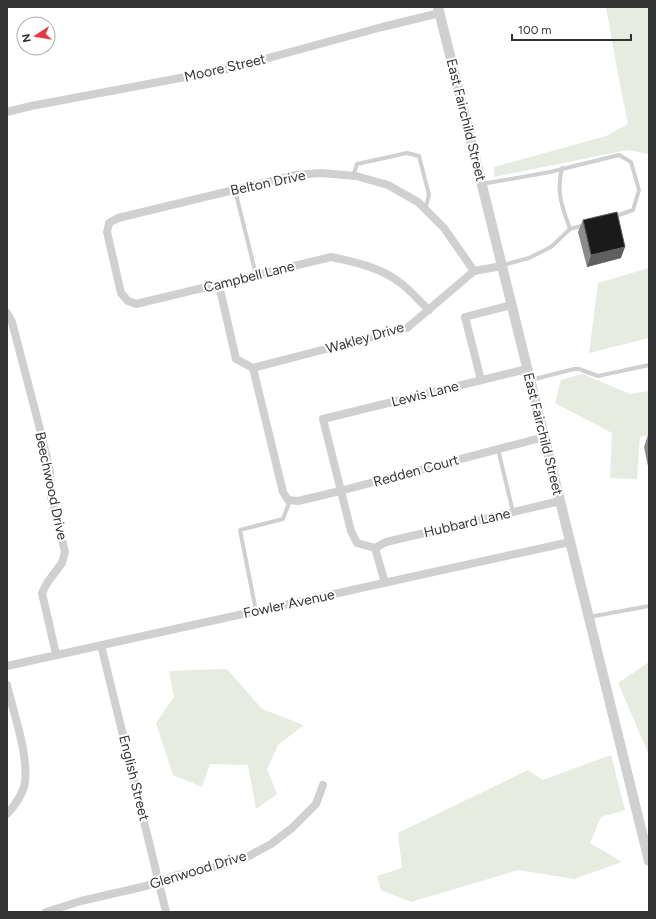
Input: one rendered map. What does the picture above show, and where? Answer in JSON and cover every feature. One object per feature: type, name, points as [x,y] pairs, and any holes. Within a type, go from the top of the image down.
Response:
[{"type":"street","name":"Moore Street","points":[[7,112],[31,106],[228,69],[439,10]]},
{"type":"street","name":"East Fairchild Street","points":[[439,10],[649,861]]},
{"type":"street","name":"Belton Drive","points":[[106,232],[109,223],[118,218],[296,175],[322,173],[352,176],[388,185],[418,202],[444,228],[474,271]]},
{"type":"street","name":"Campbell Lane","points":[[106,232],[121,293],[128,301],[136,304],[331,257],[358,262],[381,271],[402,284],[429,310]]},
{"type":"street","points":[[474,271],[502,266]]},
{"type":"street","name":"Wakley Drive","points":[[253,368],[407,328],[474,271]]},
{"type":"street","points":[[218,285],[236,359],[253,368],[283,492],[289,500]]},
{"type":"street","points":[[480,380],[465,317],[511,305]]},
{"type":"street","name":"Beechwood Drive","points":[[7,314],[12,322],[42,437],[50,472],[51,497],[65,552],[62,563],[47,583],[42,593],[56,654]]},
{"type":"street","name":"Lewis Lane","points":[[340,492],[323,419],[527,369]]},
{"type":"street","name":"Redden Court","points":[[289,500],[298,501],[340,492],[544,437]]},
{"type":"street","points":[[340,492],[351,531],[357,543],[376,548],[384,583]]},
{"type":"street","name":"Hubbard Lane","points":[[376,548],[386,542],[560,501]]},
{"type":"street","name":"Fowler Avenue","points":[[7,666],[570,542]]},
{"type":"street","name":"English Street","points":[[101,645],[166,912]]},
{"type":"street","points":[[7,685],[25,760],[25,784],[14,808],[7,814]]},
{"type":"street","name":"Glenwood Drive","points":[[46,912],[82,900],[146,886],[247,857],[271,844],[292,828],[316,804],[323,785]]},
{"type":"lane","points":[[352,176],[357,164],[407,153],[419,156],[429,195],[425,210]]},
{"type":"lane","points":[[482,184],[619,155],[631,162],[640,190],[633,210],[611,218]]},
{"type":"lane","points":[[562,168],[559,188],[563,210],[570,230]]},
{"type":"lane","points":[[235,190],[256,276]]},
{"type":"lane","points":[[502,266],[529,258],[551,247],[570,230],[591,224]]},
{"type":"lane","points":[[530,380],[574,369],[579,369],[598,376],[649,366]]},
{"type":"lane","points":[[498,449],[513,513]]},
{"type":"lane","points":[[256,611],[240,530],[283,519],[289,500]]},
{"type":"lane","points":[[589,617],[649,606]]},
{"type":"shaded area","points":[[606,7],[649,7],[649,154],[627,150],[494,177],[494,167],[606,136],[628,124]]},
{"type":"shaded area","points":[[649,268],[649,338],[589,353],[598,283]]},
{"type":"shaded area","points":[[582,374],[630,394],[649,391],[649,435],[640,437],[637,479],[610,478],[612,433],[555,403],[561,380]]},
{"type":"shaded area","points":[[649,662],[649,755],[618,683]]},
{"type":"shaded area","points":[[227,669],[262,709],[304,725],[278,745],[267,769],[277,794],[256,809],[248,765],[210,764],[202,787],[173,775],[156,723],[174,697],[169,671]]},
{"type":"shaded area","points":[[611,755],[625,810],[601,817],[590,843],[622,862],[574,879],[518,870],[411,902],[381,890],[377,876],[402,868],[398,833],[528,770],[543,780]]},
{"type":"building","points":[[617,212],[625,247],[591,255],[583,220]]}]
